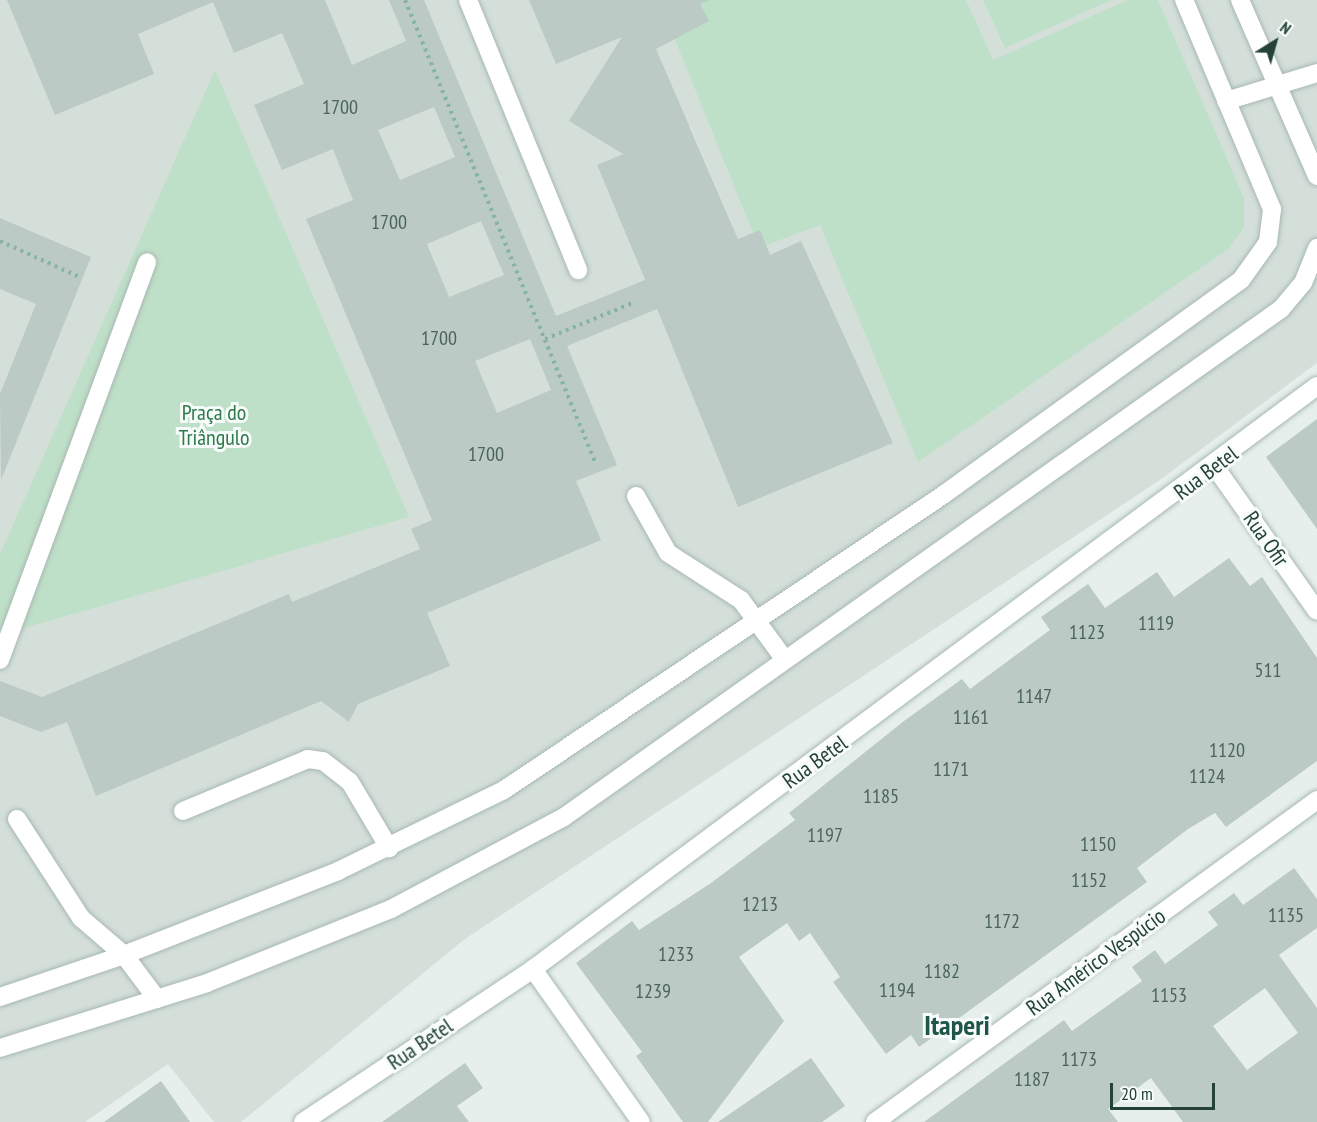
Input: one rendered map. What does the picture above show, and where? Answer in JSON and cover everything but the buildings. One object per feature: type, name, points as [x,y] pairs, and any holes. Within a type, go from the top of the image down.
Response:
[{"type":"street","points":[[468,0],[578,270]]},
{"type":"street","points":[[0,996],[124,956],[389,848],[504,790],[758,621],[1241,280],[1261,257],[1273,219],[1268,193],[1184,0]]},
{"type":"street","points":[[1240,0],[1317,176]]},
{"type":"street","points":[[1226,101],[1277,83],[1317,74]]},
{"type":"street","points":[[0,1048],[157,999],[391,909],[467,872],[564,817],[1281,309],[1303,283],[1317,248]]},
{"type":"street","points":[[0,660],[147,262]]},
{"type":"street","name":"Rua Betel","points":[[303,1122],[533,969],[1215,467],[1317,387]]},
{"type":"street","name":"Rua Ofir","points":[[1215,467],[1317,611]]},
{"type":"street","points":[[636,496],[668,553],[721,584],[758,621],[784,660]]},
{"type":"street","points":[[183,811],[316,760],[350,782],[389,848]]},
{"type":"street","name":"Rua Américo Vespúcio","points":[[875,1122],[1317,800]]},
{"type":"street","points":[[17,819],[81,918],[124,956],[157,999]]},
{"type":"street","points":[[533,969],[641,1122]]},
{"type":"path","points":[[405,0],[596,464]]},
{"type":"path","points":[[0,241],[77,276]]},
{"type":"path","points":[[545,339],[635,302]]},
{"type":"shaded area","points":[[0,0],[1317,0],[1317,363],[1160,480],[465,939],[241,1122],[214,1122],[168,1064],[85,1122],[0,1122]],"holes":[[[690,126],[738,239],[700,413],[597,165]]]},
{"type":"green space","points":[[659,0],[966,0],[993,60],[1128,0],[1158,0],[1244,198],[1244,228],[1227,250],[918,462],[820,225],[759,248]]},
{"type":"green space","points":[[983,0],[1111,0],[1005,48]]},
{"type":"green space","name":"Praça do Triângulo","points":[[215,70],[409,517],[0,635],[0,554]]},
{"type":"district","name":"Itaperi","points":[[957,1025]]}]
